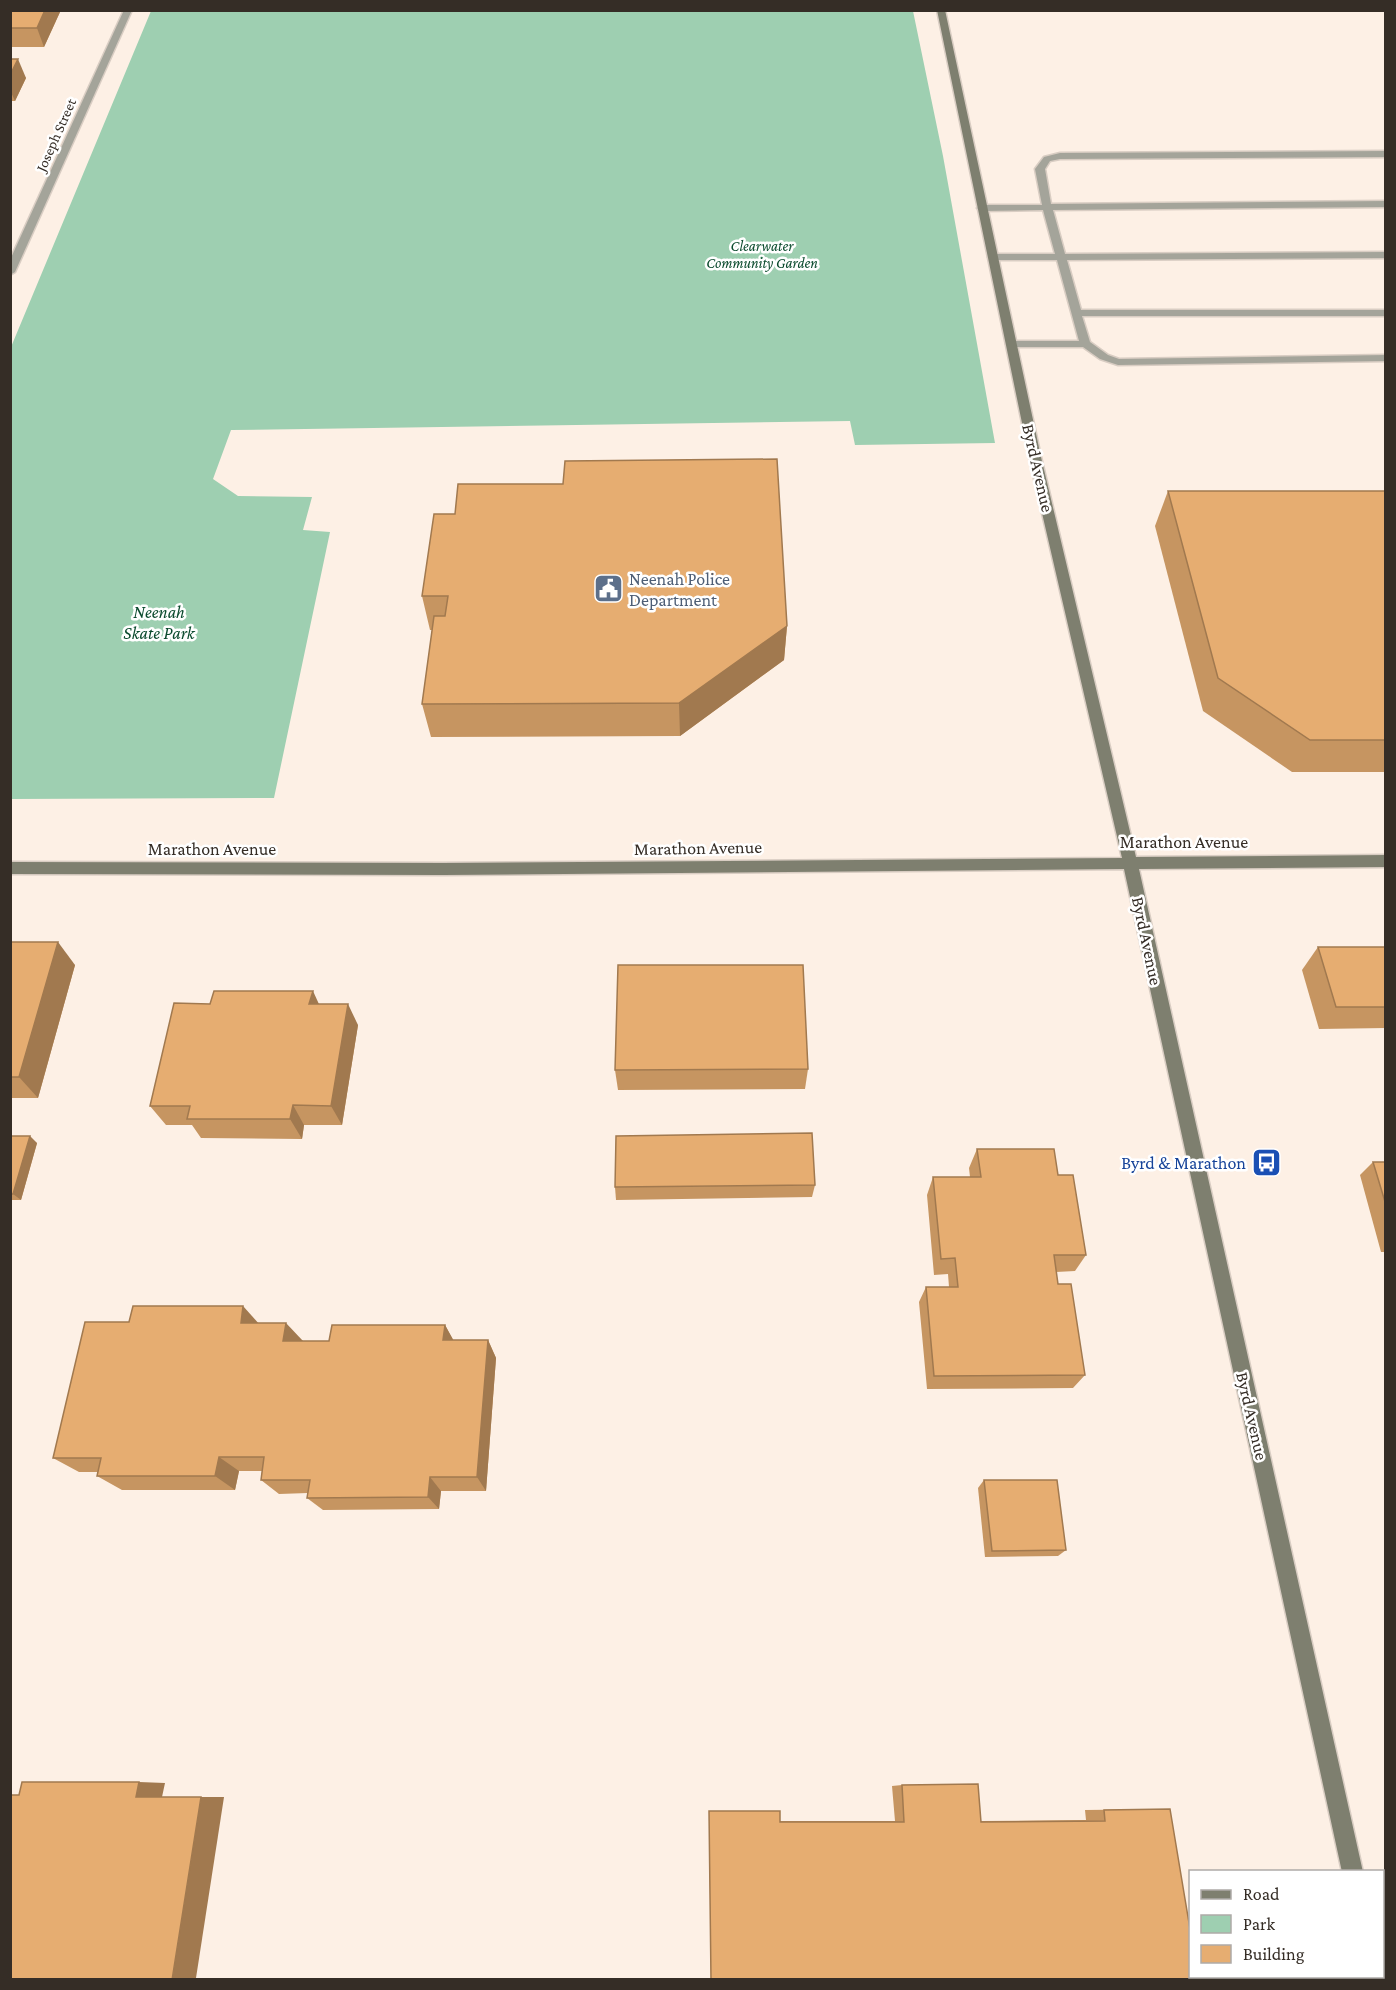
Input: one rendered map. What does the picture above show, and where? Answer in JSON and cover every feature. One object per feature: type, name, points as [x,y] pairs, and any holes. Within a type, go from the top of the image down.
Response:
[{"type":"street","name":"Joseph Street","points":[[10,272],[128,10]]},
{"type":"street","name":"Byrd Avenue","points":[[941,10],[1035,457],[1130,862],[1353,1870]]},
{"type":"street","points":[[1085,344],[1047,207],[1040,170],[1047,159],[1060,156],[1386,154]]},
{"type":"street","points":[[982,208],[1386,204]]},
{"type":"street","points":[[993,257],[1386,255]]},
{"type":"street","points":[[1076,313],[1386,313]]},
{"type":"street","points":[[1011,344],[1085,344],[1104,357],[1118,362],[1386,358]]},
{"type":"street","name":"Marathon Avenue","points":[[10,868],[453,869],[1386,861]]},
{"type":"green space","points":[[151,11],[913,11],[943,156],[995,443],[855,445],[850,421],[231,430],[213,479],[238,496],[312,497],[303,530],[330,532],[274,798],[11,799],[11,347]]},
{"type":"building","points":[[10,10],[45,10],[37,28],[10,28]]},
{"type":"building","points":[[10,59],[18,59],[10,75]]},
{"type":"building","name":"Neenah Police Department","points":[[777,459],[787,626],[679,703],[422,704],[434,616],[445,616],[448,596],[422,596],[434,514],[455,514],[458,484],[563,484],[565,461]]},
{"type":"building","points":[[1168,491],[1386,491],[1386,740],[1310,740],[1218,678]]},
{"type":"building","points":[[10,942],[58,942],[19,1077],[10,1077]]},
{"type":"building","points":[[1318,947],[1386,947],[1386,1007],[1336,1007]]},
{"type":"building","points":[[618,965],[803,965],[808,1069],[615,1070]]},
{"type":"building","points":[[214,991],[313,991],[309,1004],[348,1004],[331,1106],[293,1105],[290,1119],[187,1119],[190,1106],[150,1106],[174,1003],[210,1004]]},
{"type":"building","points":[[812,1133],[815,1185],[615,1187],[616,1136]]},
{"type":"building","points":[[10,1136],[30,1136],[13,1194],[10,1194]]},
{"type":"building","points":[[977,1149],[1054,1149],[1058,1175],[1073,1175],[1086,1255],[1054,1255],[1058,1284],[1071,1284],[1085,1375],[934,1376],[926,1287],[958,1287],[955,1258],[941,1259],[933,1177],[981,1177]]},
{"type":"building","points":[[1373,1162],[1386,1162],[1386,1205]]},
{"type":"building","points":[[133,1306],[243,1306],[241,1323],[286,1323],[283,1341],[329,1341],[332,1325],[445,1325],[443,1340],[488,1340],[477,1477],[430,1477],[428,1497],[307,1498],[310,1480],[261,1480],[264,1457],[219,1457],[215,1476],[97,1476],[101,1458],[53,1458],[85,1322],[129,1322]]},
{"type":"building","points":[[984,1480],[1057,1480],[1066,1550],[992,1551]]},
{"type":"building","points":[[22,1782],[139,1782],[136,1797],[201,1797],[172,1980],[10,1980],[10,1795],[19,1795]]},
{"type":"building","points":[[978,1784],[981,1822],[1105,1821],[1104,1810],[1170,1809],[1189,1923],[1189,1978],[1197,1978],[1198,1980],[711,1980],[709,1811],[780,1811],[780,1822],[904,1822],[902,1785]]},
{"type":"place","name":"Neenah Police Department","points":[[608,589]]},
{"type":"place","name":"Byrd & Marathon","points":[[1267,1163]]},
{"type":"park label","name":"Clearwater Community Garden","points":[[762,254]]},
{"type":"park label","name":"Neenah Skate Park","points":[[159,622]]}]
